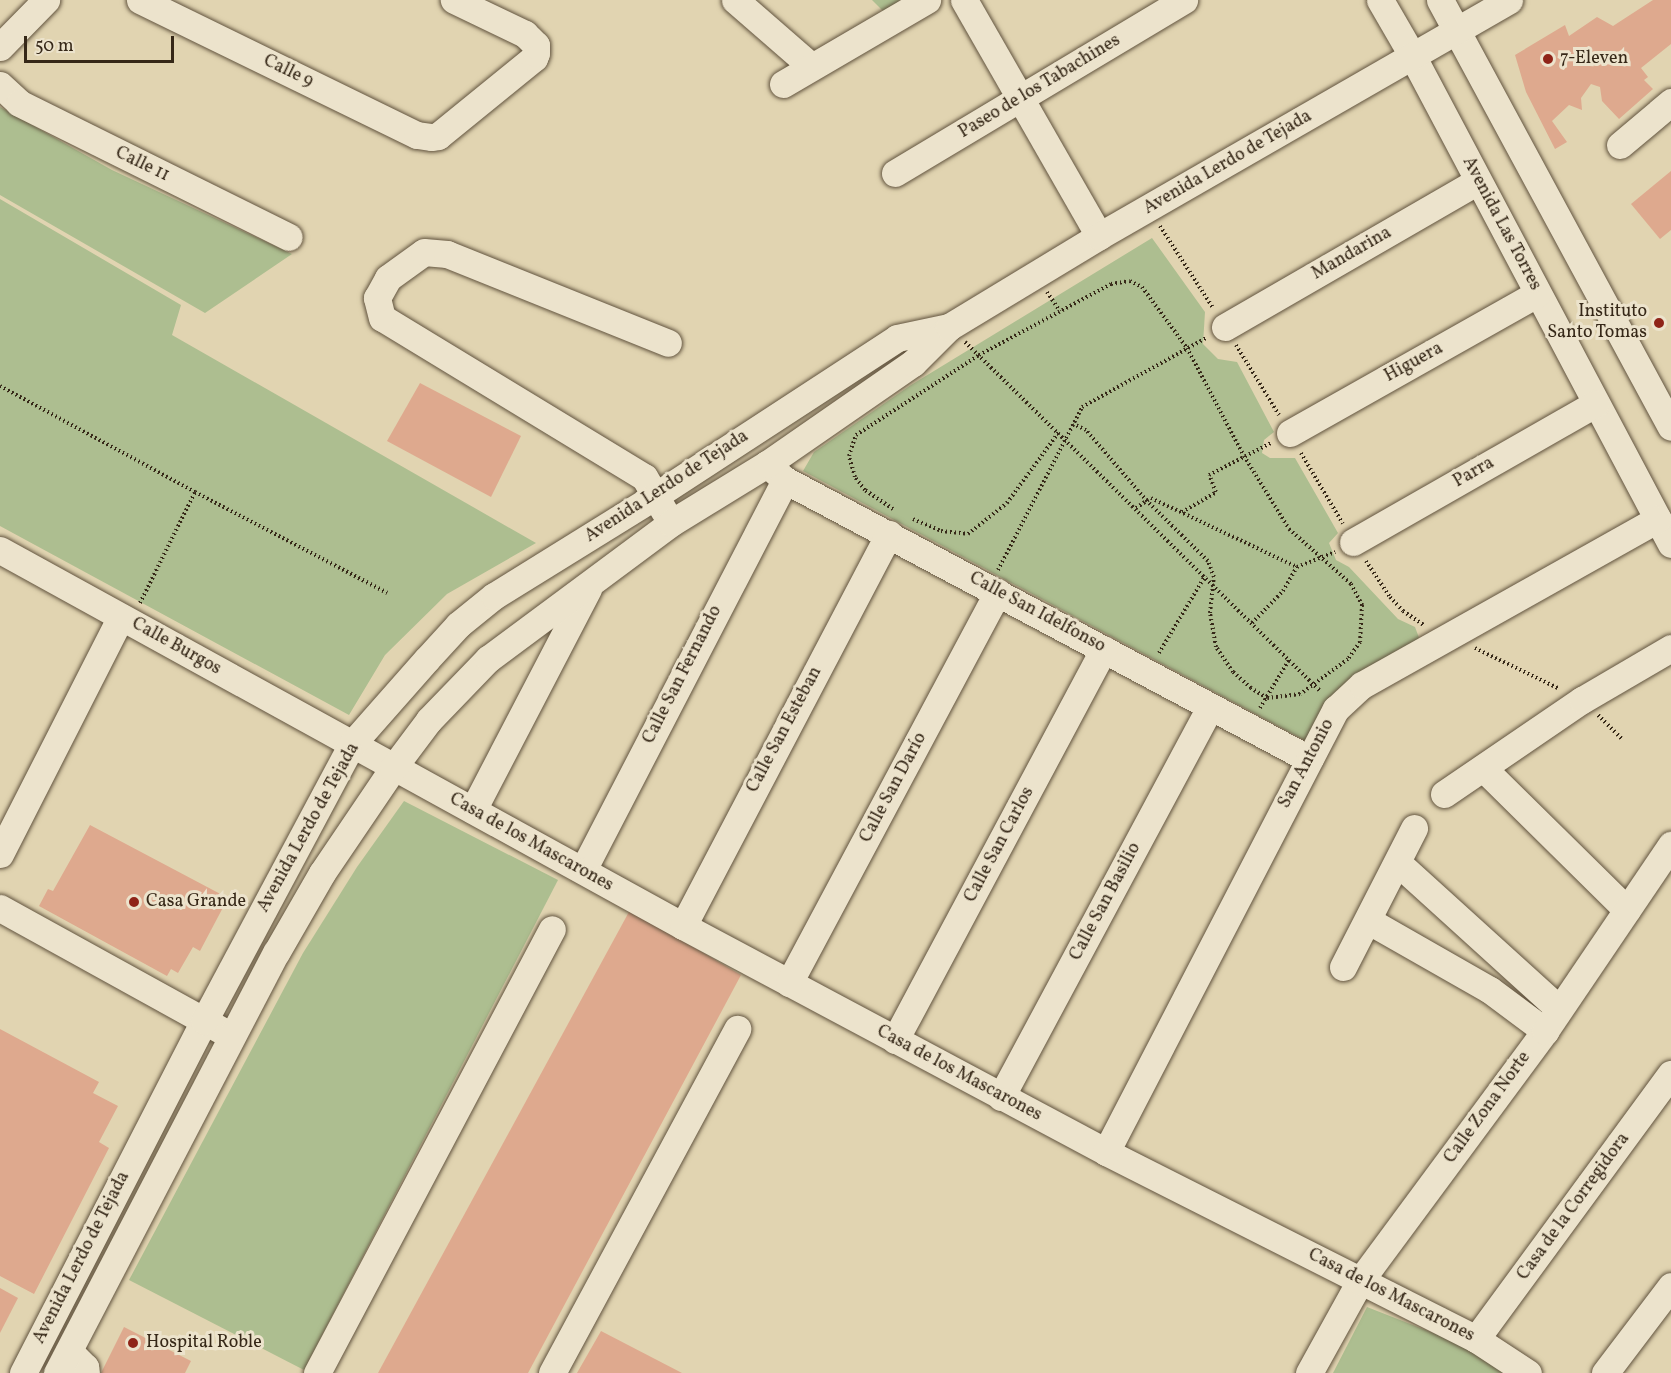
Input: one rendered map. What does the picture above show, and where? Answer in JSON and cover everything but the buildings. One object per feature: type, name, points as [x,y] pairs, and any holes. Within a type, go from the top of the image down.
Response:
[{"type":"street","points":[[0,47],[46,0]]},
{"type":"street","name":"Calle 9","points":[[140,0],[417,135],[438,136],[534,58],[536,45],[525,34],[454,0]]},
{"type":"street","points":[[735,0],[811,66]]},
{"type":"street","points":[[783,84],[927,0]]},
{"type":"street","points":[[964,0],[1023,98],[1100,236]]},
{"type":"street","name":"Paseo de los Tabachines","points":[[895,173],[1184,0]]},
{"type":"street","name":"Avenida Las Torres","points":[[1380,0],[1413,57],[1671,544]]},
{"type":"street","points":[[1440,0],[1671,427]]},
{"type":"street","name":"Avenida Lerdo de Tejada","points":[[63,1362],[232,1036],[322,873],[393,768],[429,720],[488,659],[671,523],[776,472],[913,363],[949,327],[1100,236],[1509,0]]},
{"type":"street","name":"Calle 11","points":[[0,85],[19,104],[289,237]]},
{"type":"street","points":[[1620,145],[1671,102]]},
{"type":"street","name":"Mandarina","points":[[1226,327],[1478,181]]},
{"type":"street","points":[[668,344],[447,254],[424,252],[388,278],[377,298],[382,318],[644,477],[671,523]]},
{"type":"street","name":"Higuera","points":[[1290,433],[1537,294]]},
{"type":"street","name":"Avenida Lerdo de Tejada","points":[[23,1373],[204,1021],[352,744],[458,626],[494,596],[655,496],[897,338],[949,327]]},
{"type":"street","name":"Parra","points":[[1353,542],[1595,404]]},
{"type":"street","name":"Calle San Idelfonso","points":[[776,472],[894,524],[998,592],[1309,759]]},
{"type":"street","name":"Calle San Fernando","points":[[583,870],[776,472]]},
{"type":"street","name":"San Antonio","points":[[1106,1152],[1336,709],[1362,685],[1658,519]]},
{"type":"street","name":"Calle San Esteban","points":[[682,926],[894,524]]},
{"type":"street","name":"Calle Burgos","points":[[0,550],[393,768]]},
{"type":"street","points":[[473,810],[590,585]]},
{"type":"street","name":"Calle San Darío","points":[[789,983],[998,592]]},
{"type":"street","points":[[0,854],[125,620]]},
{"type":"street","points":[[1444,794],[1582,700],[1671,648]]},
{"type":"street","name":"Calle San Carlos","points":[[896,1040],[1104,649]]},
{"type":"street","name":"Calle San Basilio","points":[[1001,1097],[1210,706]]},
{"type":"street","name":"Casa de los Mascarones","points":[[393,768],[1001,1097],[1476,1339],[1528,1373]]},
{"type":"street","points":[[1483,768],[1628,910]]},
{"type":"street","points":[[1343,968],[1369,921],[1414,828]]},
{"type":"street","name":"Calle Zona Norte","points":[[1309,1373],[1360,1281],[1552,1020],[1671,845]]},
{"type":"street","points":[[1398,863],[1507,965],[1552,1020]]},
{"type":"street","points":[[0,909],[232,1036]]},
{"type":"street","points":[[1369,921],[1490,990],[1552,1020]]},
{"type":"street","points":[[317,1373],[552,929]]},
{"type":"street","points":[[1490,990],[1507,965]]},
{"type":"street","points":[[552,1373],[737,1029]]},
{"type":"street","name":"Casa de la Corregidora","points":[[1476,1339],[1671,1074]]},
{"type":"street","points":[[1605,1373],[1671,1286]]},
{"type":"street","points":[[63,1362],[85,1366],[86,1373]]},
{"type":"path","points":[[894,524],[855,477],[849,456],[855,435],[979,355],[1111,284],[1130,281],[1142,286],[1187,348],[1244,456],[1289,529],[1351,584],[1362,605],[1360,642],[1348,659],[1300,694],[1267,698],[1233,672],[1216,647],[1210,614],[1215,577],[1208,561],[1147,501],[1086,430],[1073,424]]},
{"type":"path","points":[[949,327],[1205,576],[1315,685],[1336,709]]},
{"type":"path","points":[[998,592],[998,571],[1082,407],[1226,327]]},
{"type":"path","points":[[0,386],[387,593]]},
{"type":"path","points":[[910,518],[941,531],[968,534],[1007,503],[1059,432]]},
{"type":"path","points":[[1182,512],[1216,492],[1209,475],[1290,433]]},
{"type":"path","points":[[125,620],[195,492]]},
{"type":"path","points":[[1136,508],[1152,498],[1297,567]]},
{"type":"path","points":[[1252,623],[1283,591],[1297,567],[1322,558],[1353,542]]},
{"type":"path","points":[[1147,673],[1205,576]]},
{"type":"path","points":[[1447,636],[1515,665],[1582,700],[1623,740]]},
{"type":"path","points":[[1249,727],[1289,660]]},
{"type":"green space","points":[[872,0],[900,0],[886,14]]},
{"type":"green space","points":[[0,107],[112,170],[292,254],[205,313],[0,195]]},
{"type":"green space","points":[[0,199],[181,305],[172,335],[536,543],[447,594],[385,655],[349,715],[0,526]]},
{"type":"green space","points":[[1152,238],[1205,312],[1203,344],[1218,359],[1237,362],[1274,432],[1264,440],[1262,453],[1270,458],[1295,458],[1338,533],[1329,543],[1336,560],[1349,567],[1398,619],[1415,627],[1421,643],[1326,702],[1306,741],[803,471],[814,452],[911,385]]},
{"type":"green space","points":[[404,801],[558,880],[304,1370],[129,1280],[303,953],[357,867]]},
{"type":"green space","points":[[1367,1307],[1474,1349],[1512,1373],[1333,1373]]},
{"type":"place","name":"7-Eleven","points":[[1548,59]]},
{"type":"place","name":"Instituto Santo Tomas","points":[[1659,323]]},
{"type":"place","name":"Casa Grande","points":[[134,902]]},
{"type":"place","name":"Hospital Roble","points":[[133,1343]]}]
